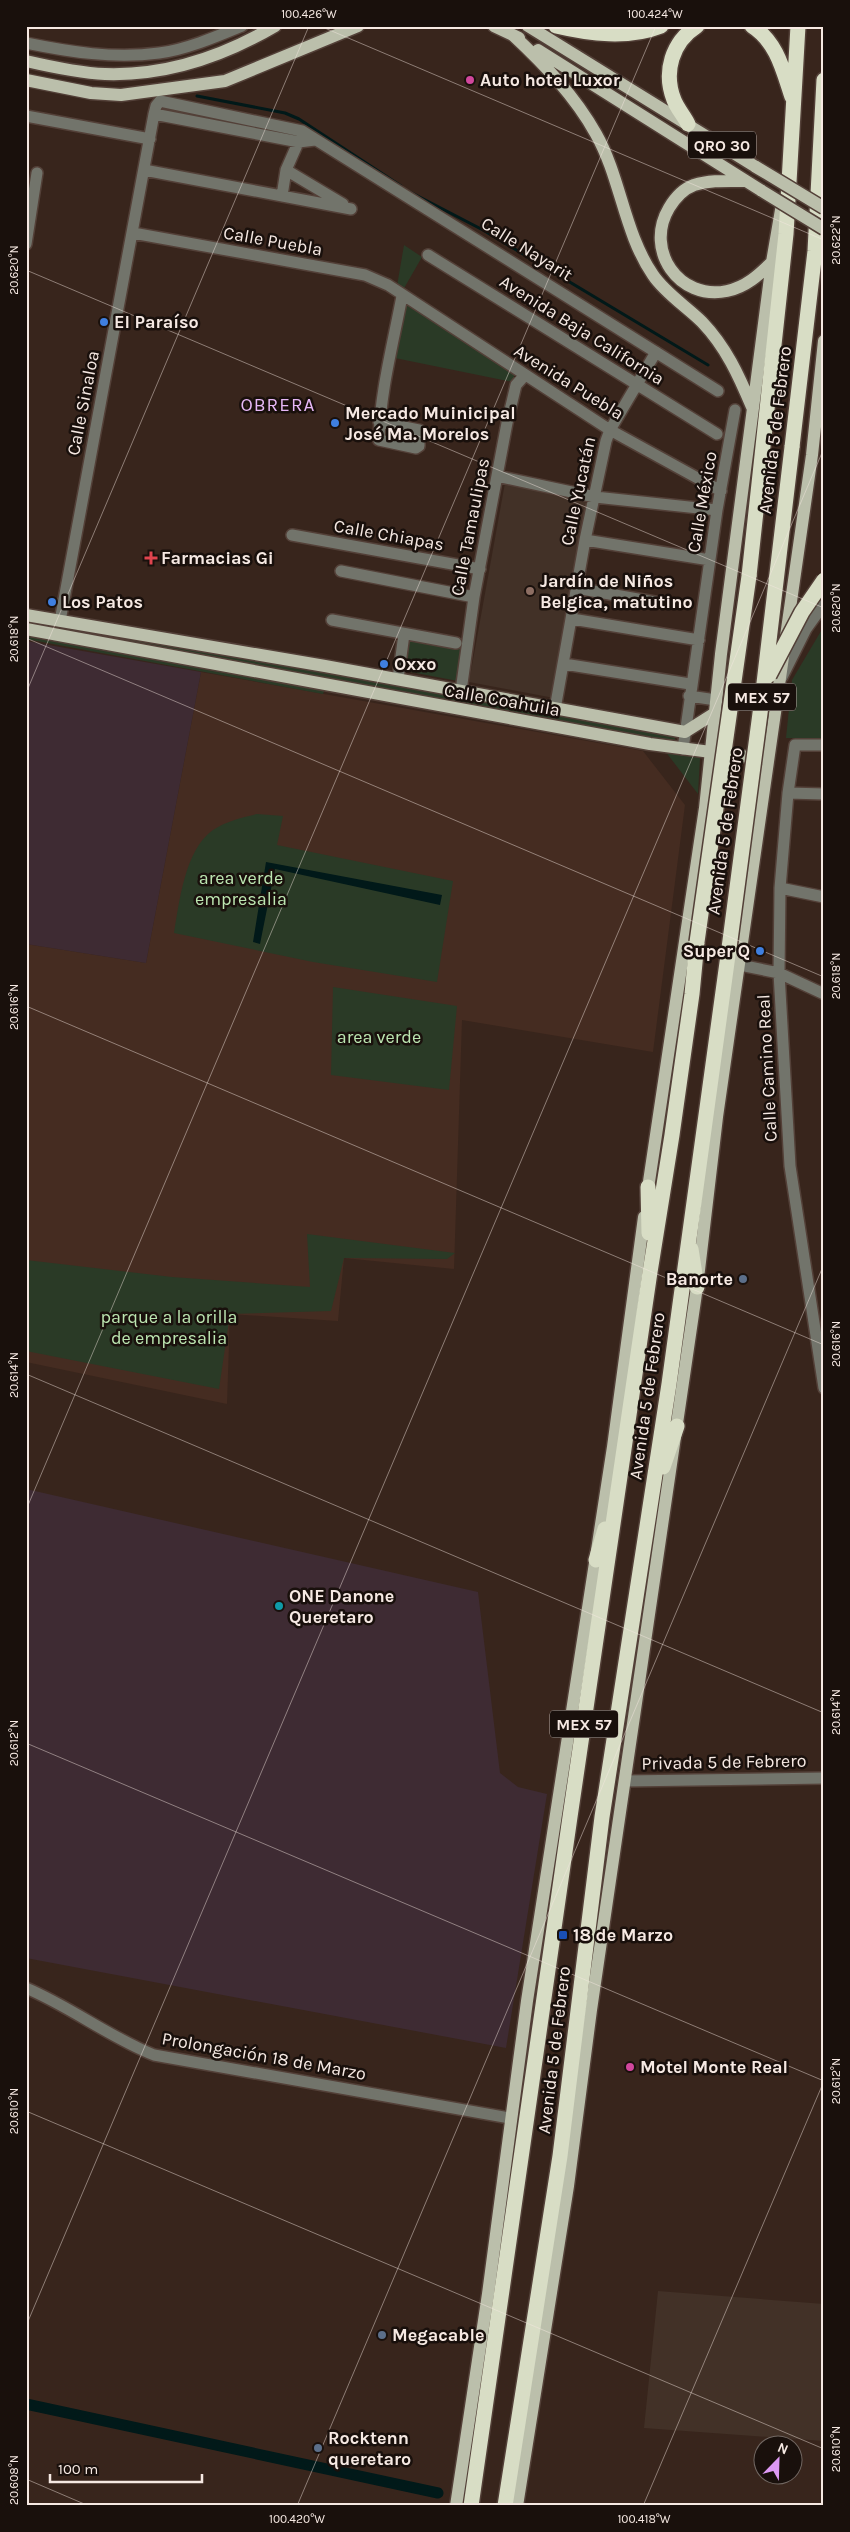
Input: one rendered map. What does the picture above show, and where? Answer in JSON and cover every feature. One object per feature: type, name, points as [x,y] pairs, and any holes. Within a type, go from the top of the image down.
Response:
[{"type":"highway","points":[[556,26],[620,35],[648,31],[661,26]]},
{"type":"highway","points":[[688,124],[674,101],[670,76],[671,60],[677,45],[688,32],[697,26]]},
{"type":"highway","points":[[752,26],[771,43],[780,61],[795,106]]},
{"type":"highway","name":"Avenida 5 de Febrero","points":[[471,2506],[650,1272],[672,1135],[692,994],[697,942],[749,576],[786,234],[795,106],[798,26]]},
{"type":"highway","name":"Avenida 5 de Febrero","points":[[506,2506],[560,2156],[602,1817],[650,1506],[729,948],[772,683],[792,447],[815,251],[824,80]]},
{"type":"highway","points":[[772,683],[802,612],[824,580]]},
{"type":"highway","points":[[648,1188],[650,1272]]},
{"type":"highway","points":[[689,1234],[697,1287]]},
{"type":"highway","points":[[650,1506],[677,1426]]},
{"type":"highway","points":[[596,1560],[620,1480]]},
{"type":"main road","points":[[26,61],[78,71],[106,74],[182,65],[215,56],[244,44],[276,26]]},
{"type":"main road","points":[[26,80],[91,93],[121,94],[216,82],[262,66],[358,26]]},
{"type":"main road","points":[[494,26],[513,34],[744,181]]},
{"type":"main road","points":[[528,26],[688,124]]},
{"type":"main road","points":[[513,34],[546,65],[596,134],[622,196],[636,243],[654,276],[704,324],[724,348],[737,371],[753,409]]},
{"type":"main road","name":"QRO 30","points":[[688,124],[824,208]]},
{"type":"main road","name":"Avenida 5 de Febrero","points":[[456,2506],[488,2294],[510,2118],[596,1560],[648,1188],[705,808],[716,700],[772,262],[793,137]]},
{"type":"main road","points":[[744,181],[714,181],[692,186],[675,198],[664,216],[659,239],[664,261],[682,282],[707,292],[728,291],[744,284],[757,278],[772,262]]},
{"type":"main road","name":"QRO 30","points":[[744,181],[824,229]]},
{"type":"main road","name":"Avenida 5 de Febrero","points":[[517,2506],[568,2186],[697,1287],[717,1117],[740,966],[766,760],[772,683],[812,454],[824,341]]},
{"type":"main road","name":"Calle Coahuila","points":[[26,615],[398,679],[685,732]]},
{"type":"main road","name":"Calle Coahuila","points":[[26,629],[683,749],[766,760]]},
{"type":"main road","points":[[685,732],[715,713]]},
{"type":"street","points":[[26,43],[71,52],[122,56],[151,54],[205,40],[242,26]]},
{"type":"street","name":"Calle Nayarit","points":[[158,102],[163,101],[315,140],[718,391]]},
{"type":"street","name":"Calle Sinaloa","points":[[60,621],[154,114],[158,102]]},
{"type":"street","name":"Calle Nayarit","points":[[154,114],[301,136]]},
{"type":"street","points":[[26,116],[150,139]]},
{"type":"street","points":[[282,196],[286,170],[301,136]]},
{"type":"street","points":[[144,170],[351,209],[286,170]]},
{"type":"street","points":[[26,244],[37,173]]},
{"type":"street","name":"Calle Puebla","points":[[133,233],[365,275],[388,285],[402,296]]},
{"type":"street","name":"Avenida Baja California","points":[[428,255],[717,434]]},
{"type":"street","points":[[379,422],[417,430],[421,434],[419,446],[416,448],[379,441],[379,422],[402,296]]},
{"type":"street","name":"Avenida Puebla","points":[[402,296],[610,430],[721,491]]},
{"type":"street","name":"Calle Yucatán","points":[[555,709],[585,540],[610,430],[656,352]]},
{"type":"street","name":"Calle Tamaulipas","points":[[461,691],[474,597],[497,476],[516,385],[525,375]]},
{"type":"street","name":"Calle México","points":[[683,749],[717,510],[736,410]]},
{"type":"street","points":[[497,476],[595,497],[717,510]]},
{"type":"street","name":"Calle Chiapas","points":[[292,535],[480,569]]},
{"type":"street","points":[[585,540],[710,560]]},
{"type":"street","points":[[341,571],[474,597]]},
{"type":"street","points":[[576,588],[660,603]]},
{"type":"street","points":[[772,683],[824,604]]},
{"type":"street","points":[[572,619],[699,640]]},
{"type":"street","points":[[332,620],[456,643]]},
{"type":"street","points":[[398,679],[404,634]]},
{"type":"street","points":[[564,664],[690,690],[716,700]]},
{"type":"street","name":"Calle Camino Real","points":[[824,745],[795,745],[788,793],[780,888],[779,973],[790,1166],[824,1388]]},
{"type":"street","points":[[788,793],[824,794]]},
{"type":"street","points":[[780,888],[824,897]]},
{"type":"street","points":[[740,966],[779,973],[824,994]]},
{"type":"street","name":"Privada 5 de Febrero","points":[[625,1781],[824,1778]]},
{"type":"street","name":"Prolongación 18 de Marzo","points":[[26,1988],[47,1997],[110,2035],[154,2054],[510,2118]]},
{"type":"shaded area","name":"Jardín de Niños Belgica, matutino","points":[[505,483],[592,499],[554,698],[469,682]]},
{"type":"shaded area","points":[[26,641],[201,672],[146,963],[26,944]]},
{"type":"shaded area","points":[[201,672],[643,751],[685,805],[653,1052],[462,1020],[454,1269],[344,1258],[338,1321],[230,1314],[227,1404],[26,1362],[26,944],[146,963]]},
{"type":"shaded area","points":[[26,1489],[478,1592],[500,1773],[518,1787],[547,1794],[506,2048],[26,1958]]},
{"type":"shaded area","points":[[658,2291],[824,2304],[824,2441],[802,2439],[802,2434],[752,2434],[752,2436],[644,2428]]},
{"type":"green space","points":[[404,245],[422,257],[403,290],[397,286]]},
{"type":"green space","points":[[400,301],[515,372],[513,382],[390,357]]},
{"type":"green space","points":[[26,617],[450,688],[675,737],[675,750],[700,758],[698,794],[665,751],[327,684],[323,694],[26,639]]},
{"type":"green space","points":[[824,626],[824,739],[786,738],[792,680]]},
{"type":"green space","points":[[410,637],[464,647],[458,681],[405,671]]},
{"type":"green space","name":"area verde empresalia","points":[[257,814],[283,816],[277,845],[453,881],[437,982],[313,962],[174,933],[185,877],[196,850],[203,839],[213,830],[224,824]]},
{"type":"green space","name":"area verde","points":[[333,987],[457,1006],[449,1090],[331,1075]]},
{"type":"green space","name":"parque a la orilla de empresalia","points":[[307,1234],[455,1253],[447,1259],[344,1258],[331,1311],[230,1314],[219,1389],[26,1351],[26,1260],[172,1277],[310,1287]]},
{"type":"water","points":[[266,862],[442,895],[440,905],[275,869],[260,944],[253,942]]},
{"type":"waterway","points":[[197,96],[285,113],[299,119],[401,186]]},
{"type":"waterway","points":[[408,191],[483,230],[708,365]]},
{"type":"waterway","points":[[26,2404],[438,2493]]},
{"type":"place","name":"Auto hotel Luxor","points":[[470,80]]},
{"type":"place","name":"El Paraíso","points":[[104,322]]},
{"type":"place","name":"Mercado Muinicipal José Ma. Morelos","points":[[335,423]]},
{"type":"place","name":"Farmacias Gi","points":[[151,558]]},
{"type":"place","name":"Jardín de Niños Belgica, matutino","points":[[530,591]]},
{"type":"place","name":"Los Patos","points":[[52,602]]},
{"type":"place","name":"Oxxo","points":[[384,664]]},
{"type":"place","name":"Super Q","points":[[760,951]]},
{"type":"place","name":"Banorte","points":[[743,1279]]},
{"type":"place","name":"ONE Danone Queretaro","points":[[279,1606]]},
{"type":"place","name":"18 de Marzo","points":[[563,1935]]},
{"type":"place","name":"Motel Monte Real","points":[[630,2067]]},
{"type":"place","name":"Megacable","points":[[382,2335]]},
{"type":"place","name":"Rocktenn queretaro","points":[[318,2448]]},
{"type":"district","name":"OBRERA","points":[[278,404]]}]
